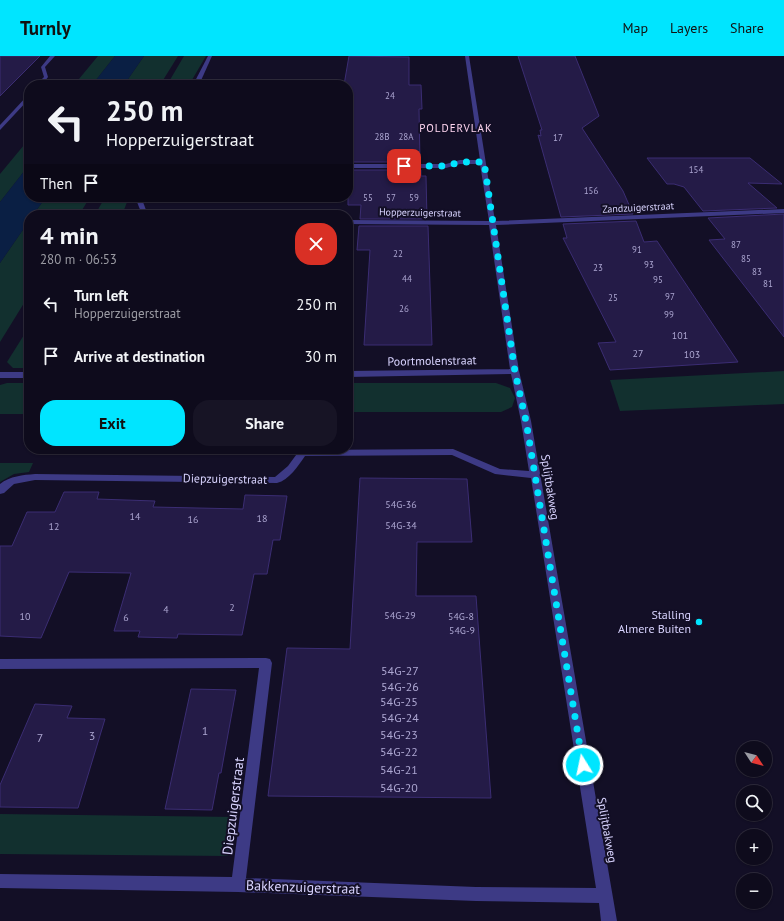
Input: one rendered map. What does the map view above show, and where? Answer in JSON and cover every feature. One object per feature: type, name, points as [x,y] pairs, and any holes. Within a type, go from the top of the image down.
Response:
[{"type":"street","points":[[43,80],[46,77],[46,74],[43,67],[53,56]]},
{"type":"street","points":[[198,80],[210,56]]},
{"type":"street","name":"Splijtbakweg","points":[[467,56],[515,372],[534,475],[609,921]]},
{"type":"street","points":[[0,128],[24,102]]},
{"type":"street","points":[[353,166],[446,166],[460,162],[484,162]]},
{"type":"street","name":"Zandzuigerstraat","points":[[493,223],[784,212]]},
{"type":"street","name":"Hopperzuigerstraat","points":[[353,222],[493,223]]},
{"type":"street","name":"Poortmolenstraat","points":[[353,374],[515,372]]},
{"type":"street","points":[[0,375],[24,375]]},
{"type":"street","name":"Diepzuigerstraat","points":[[353,453],[453,452],[498,472],[534,475]]},
{"type":"street","name":"Diepzuigerstraat","points":[[0,491],[16,479],[35,477],[277,480],[291,468],[301,454]]},
{"type":"street","name":"Diepzuigerstraat","points":[[0,664],[266,663],[238,885]]},
{"type":"street","name":"Bakkenzuigerstraat","points":[[0,881],[238,885],[476,894],[605,896]]},
{"type":"green space","points":[[98,56],[115,56],[96,80],[78,80]]},
{"type":"green space","points":[[144,56],[178,56],[163,80],[127,80]]},
{"type":"green space","points":[[184,56],[206,56],[192,80],[170,80]]},
{"type":"green space","points":[[24,145],[24,171],[0,202],[0,174]]},
{"type":"green space","points":[[42,202],[87,202],[82,210],[37,210]]},
{"type":"green space","points":[[102,202],[127,202],[124,210],[98,210]]},
{"type":"green space","points":[[24,228],[24,303],[0,342],[0,263]]},
{"type":"green space","points":[[24,335],[24,368],[13,368],[7,362]]},
{"type":"green space","points":[[784,371],[784,404],[620,411],[610,380]]},
{"type":"green space","points":[[7,383],[24,383],[24,414],[0,414],[0,385]]},
{"type":"green space","points":[[353,383],[496,383],[510,388],[515,398],[512,407],[501,412],[353,412]]},
{"type":"green space","points":[[0,463],[33,463],[29,472],[14,474],[0,482]]},
{"type":"green space","points":[[0,814],[235,817],[228,856],[0,854]]},
{"type":"water","points":[[115,56],[144,56],[127,80],[96,80]]},
{"type":"water","points":[[24,171],[24,202],[42,202],[37,210],[24,210],[24,228],[0,263],[0,202]]},
{"type":"building","points":[[0,56],[40,56],[0,96]]},
{"type":"building","points":[[349,56],[409,57],[409,85],[421,85],[422,109],[419,109],[420,162],[353,162],[353,80],[345,80]]},
{"type":"building","points":[[518,56],[575,56],[599,116],[582,128],[623,191],[633,214],[561,217],[538,135],[541,136],[540,130],[542,130]]},
{"type":"building","points":[[647,158],[750,158],[782,184],[748,183],[777,208],[703,211],[684,187],[674,184],[667,184]]},
{"type":"building","points":[[353,170],[421,170],[421,176],[426,176],[427,219],[360,219],[361,205],[348,205],[348,202],[353,202]]},
{"type":"building","points":[[784,214],[784,337],[709,240],[725,239],[708,218]]},
{"type":"building","points":[[636,221],[644,242],[657,241],[738,362],[610,370],[598,343],[616,342],[563,238],[567,238],[563,224]]},
{"type":"building","points":[[359,226],[428,226],[432,345],[364,345],[370,250],[357,250]]},
{"type":"building","points":[[360,478],[467,479],[472,542],[417,542],[416,596],[476,596],[491,798],[268,796],[287,648],[350,649]]},
{"type":"building","points":[[64,492],[99,492],[97,499],[155,501],[153,507],[243,509],[245,495],[287,496],[280,540],[273,540],[267,574],[254,574],[242,635],[178,634],[177,638],[138,637],[140,631],[114,631],[131,573],[69,572],[41,638],[0,636],[0,546],[12,546],[27,512],[55,512]]},
{"type":"building","points":[[191,689],[236,690],[221,773],[219,773],[212,810],[165,809]]},
{"type":"building","points":[[35,704],[72,706],[67,718],[105,719],[78,808],[0,807],[0,785]]},
{"type":"place","name":"Stalling Almere Buiten","points":[[699,622]]},
{"type":"district","name":"POLDERVLAK","points":[[456,128]]},
{"type":"route","points":[[404,166],[446,166],[460,162],[484,162],[515,372],[526,421],[583,765]]}]
